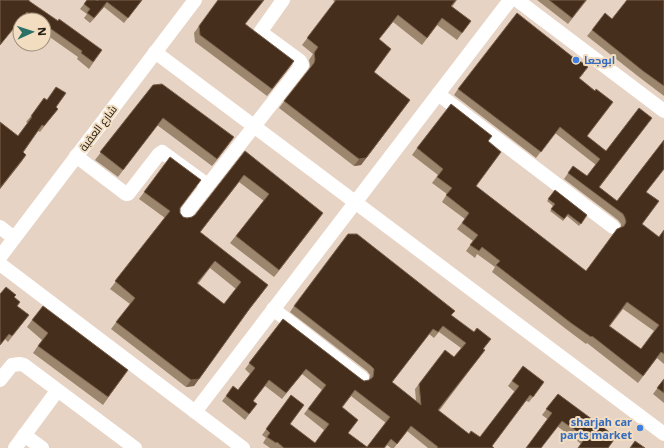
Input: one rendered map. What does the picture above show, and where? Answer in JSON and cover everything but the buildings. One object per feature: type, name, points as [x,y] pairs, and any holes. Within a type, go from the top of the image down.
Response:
[{"type":"street","name":"شارع العقبة","points":[[0,256],[195,0]]},
{"type":"street","points":[[183,217],[302,65],[300,61],[261,31],[283,0]]},
{"type":"street","points":[[195,412],[510,0]]},
{"type":"street","points":[[516,0],[664,111]]},
{"type":"street","points":[[155,52],[664,434]]},
{"type":"street","points":[[438,94],[613,227]]},
{"type":"street","points":[[76,156],[126,194],[128,194],[162,152],[208,185]]},
{"type":"street","points":[[0,227],[14,238]]},
{"type":"street","points":[[0,264],[243,448]]},
{"type":"street","points":[[273,309],[362,378]]},
{"type":"street","points":[[0,380],[12,365],[20,364],[135,448]]},
{"type":"street","points":[[15,448],[57,390]]},
{"type":"street","points":[[24,435],[42,448]]},
{"type":"shaded area","points":[[0,0],[664,0],[664,448],[0,448]]},
{"type":"place","name":"ابوجعا","points":[[576,60]]},
{"type":"place","name":"sharjah car parts market","points":[[640,428]]}]
